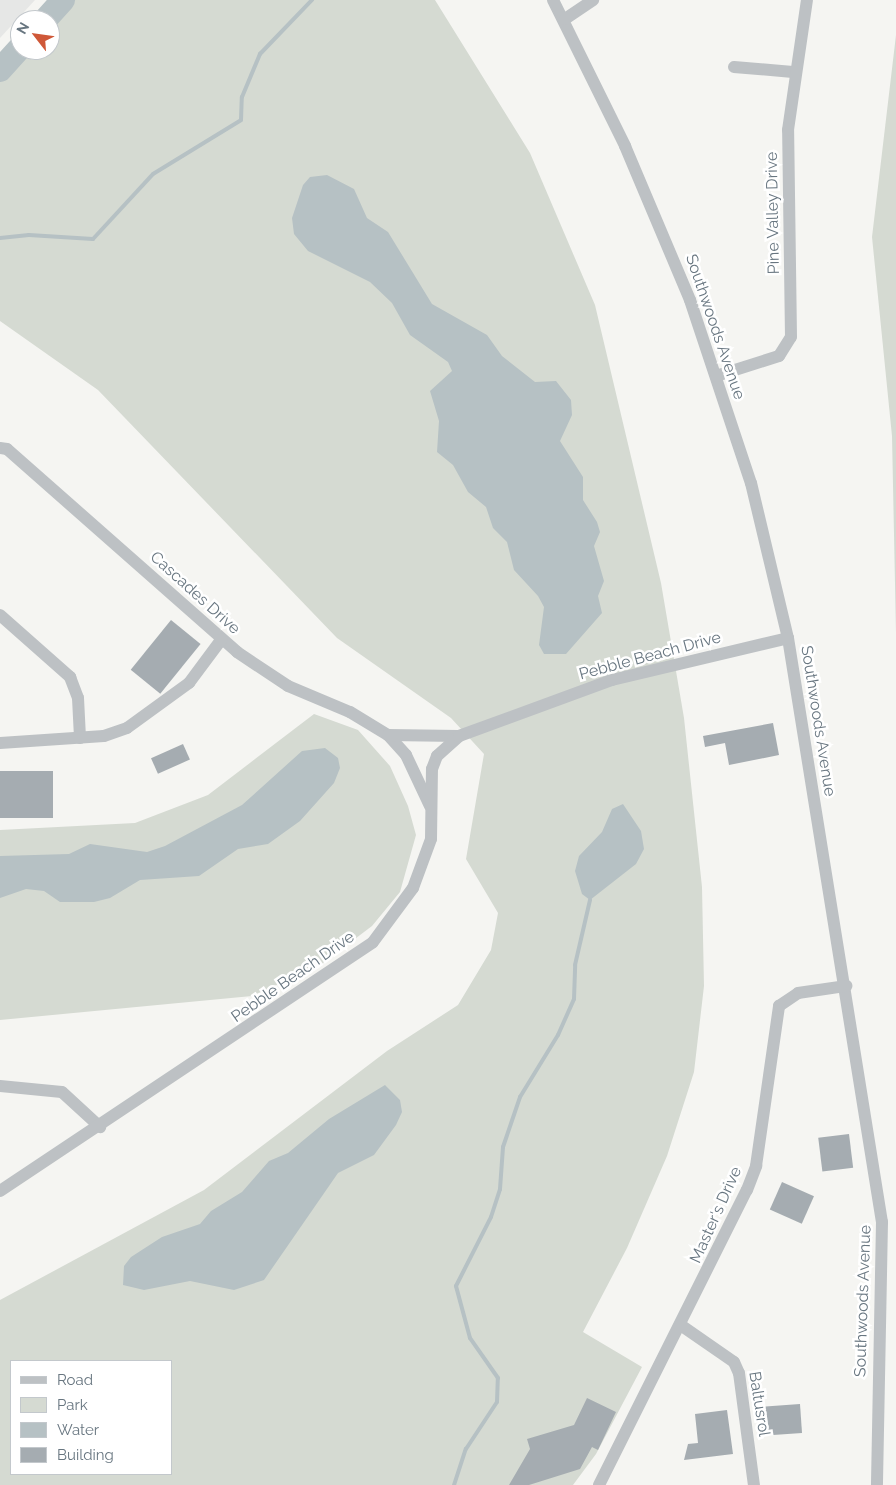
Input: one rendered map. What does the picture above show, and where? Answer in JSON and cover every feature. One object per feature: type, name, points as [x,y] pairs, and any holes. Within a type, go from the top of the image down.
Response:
[{"type":"street","name":"Southwoods Avenue","points":[[554,0],[565,19],[589,81],[664,232],[716,376],[751,483],[788,638],[846,986],[882,1222],[878,1485]]},
{"type":"street","points":[[565,19],[593,0]]},
{"type":"street","name":"Pine Valley Drive","points":[[716,376],[779,356],[791,337],[787,184],[793,72],[806,0]]},
{"type":"street","points":[[734,67],[793,72]]},
{"type":"street","name":"Cascades Drive","points":[[0,448],[7,449],[220,640],[288,686],[350,712],[388,735]]},
{"type":"street","points":[[0,615],[70,677],[78,698],[80,738]]},
{"type":"street","name":"Pebble Beach Drive","points":[[0,1191],[100,1127],[372,942],[413,888],[431,839],[433,812],[432,769],[437,756],[459,736],[612,680],[788,638]]},
{"type":"street","points":[[0,743],[104,736],[149,717],[189,683],[220,640]]},
{"type":"street","points":[[388,735],[459,736]]},
{"type":"street","points":[[388,735],[406,755],[433,812]]},
{"type":"street","name":"Master's Drive","points":[[599,1485],[682,1326],[756,1166],[779,1006],[798,993],[846,986]]},
{"type":"street","points":[[0,1086],[62,1092],[100,1127]]},
{"type":"street","name":"Baltusrol","points":[[682,1326],[734,1362],[742,1385],[754,1485]]},
{"type":"shaded area","points":[[0,0],[35,0],[26,10],[10,10],[10,27],[0,38]]},
{"type":"green space","points":[[63,0],[435,0],[530,153],[595,305],[661,583],[684,718],[702,887],[704,986],[694,1072],[667,1156],[627,1248],[583,1332],[642,1367],[596,1454],[573,1485],[0,1485],[0,1300],[204,1190],[387,1051],[458,1005],[491,950],[498,913],[466,859],[484,754],[451,718],[337,638],[98,390],[0,321],[0,70],[10,59],[60,60],[60,10],[54,10]]},
{"type":"green space","points":[[896,35],[896,633],[892,436],[872,237]]},
{"type":"green space","points":[[314,714],[358,730],[390,766],[408,806],[416,835],[400,892],[372,926],[319,966],[252,996],[0,1020],[0,830],[135,823],[208,795]]},
{"type":"water","points":[[327,175],[354,189],[367,218],[388,232],[432,304],[487,335],[502,356],[535,382],[556,381],[571,400],[572,415],[560,441],[583,477],[583,500],[597,522],[600,532],[594,546],[604,581],[598,596],[602,613],[566,654],[544,654],[539,645],[544,607],[538,596],[514,570],[507,542],[493,528],[486,507],[468,492],[453,465],[437,452],[439,421],[430,391],[452,371],[448,362],[410,335],[392,303],[370,282],[308,251],[294,234],[292,218],[303,185],[310,177]]},
{"type":"water","points":[[325,748],[338,758],[340,768],[334,783],[300,821],[268,844],[238,849],[199,876],[140,880],[110,898],[94,902],[60,902],[44,891],[26,889],[0,898],[0,856],[69,854],[90,844],[147,852],[165,846],[242,805],[302,751]]},
{"type":"water","points":[[623,804],[641,831],[644,849],[636,864],[590,900],[582,894],[575,871],[579,856],[602,832],[612,809]]},
{"type":"water","points":[[385,1085],[400,1100],[402,1112],[396,1125],[374,1155],[338,1173],[264,1280],[234,1290],[190,1281],[144,1290],[123,1285],[124,1266],[131,1257],[162,1237],[200,1224],[211,1211],[242,1192],[269,1161],[288,1153],[329,1119]]},
{"type":"building","points":[[171,620],[201,644],[160,694],[131,670]]},
{"type":"building","points":[[773,723],[779,755],[729,765],[725,743],[705,747],[703,736]]},
{"type":"building","points":[[183,744],[190,760],[158,774],[151,758]]},
{"type":"building","points":[[0,771],[53,771],[53,818],[0,818]]},
{"type":"building","points":[[849,1134],[853,1168],[822,1172],[818,1138]]},
{"type":"building","points":[[782,1182],[814,1196],[802,1224],[770,1209]]},
{"type":"building","points":[[587,1398],[616,1412],[598,1450],[592,1447],[580,1469],[529,1485],[509,1485],[530,1449],[527,1439],[574,1425]]},
{"type":"building","points":[[800,1404],[802,1433],[762,1436],[760,1407]]},
{"type":"building","points":[[727,1410],[733,1454],[684,1460],[688,1444],[698,1443],[695,1414]]},
{"type":"waterway","points":[[54,10],[63,0]]},
{"type":"waterway","points":[[0,238],[29,235],[93,239],[153,174],[241,120],[242,97],[260,54],[312,0]]},
{"type":"waterway","points":[[0,70],[10,59]]},
{"type":"waterway","points":[[454,1485],[466,1449],[497,1402],[498,1378],[470,1338],[456,1286],[491,1217],[500,1189],[503,1147],[520,1097],[558,1035],[574,999],[575,965],[590,900]]}]
